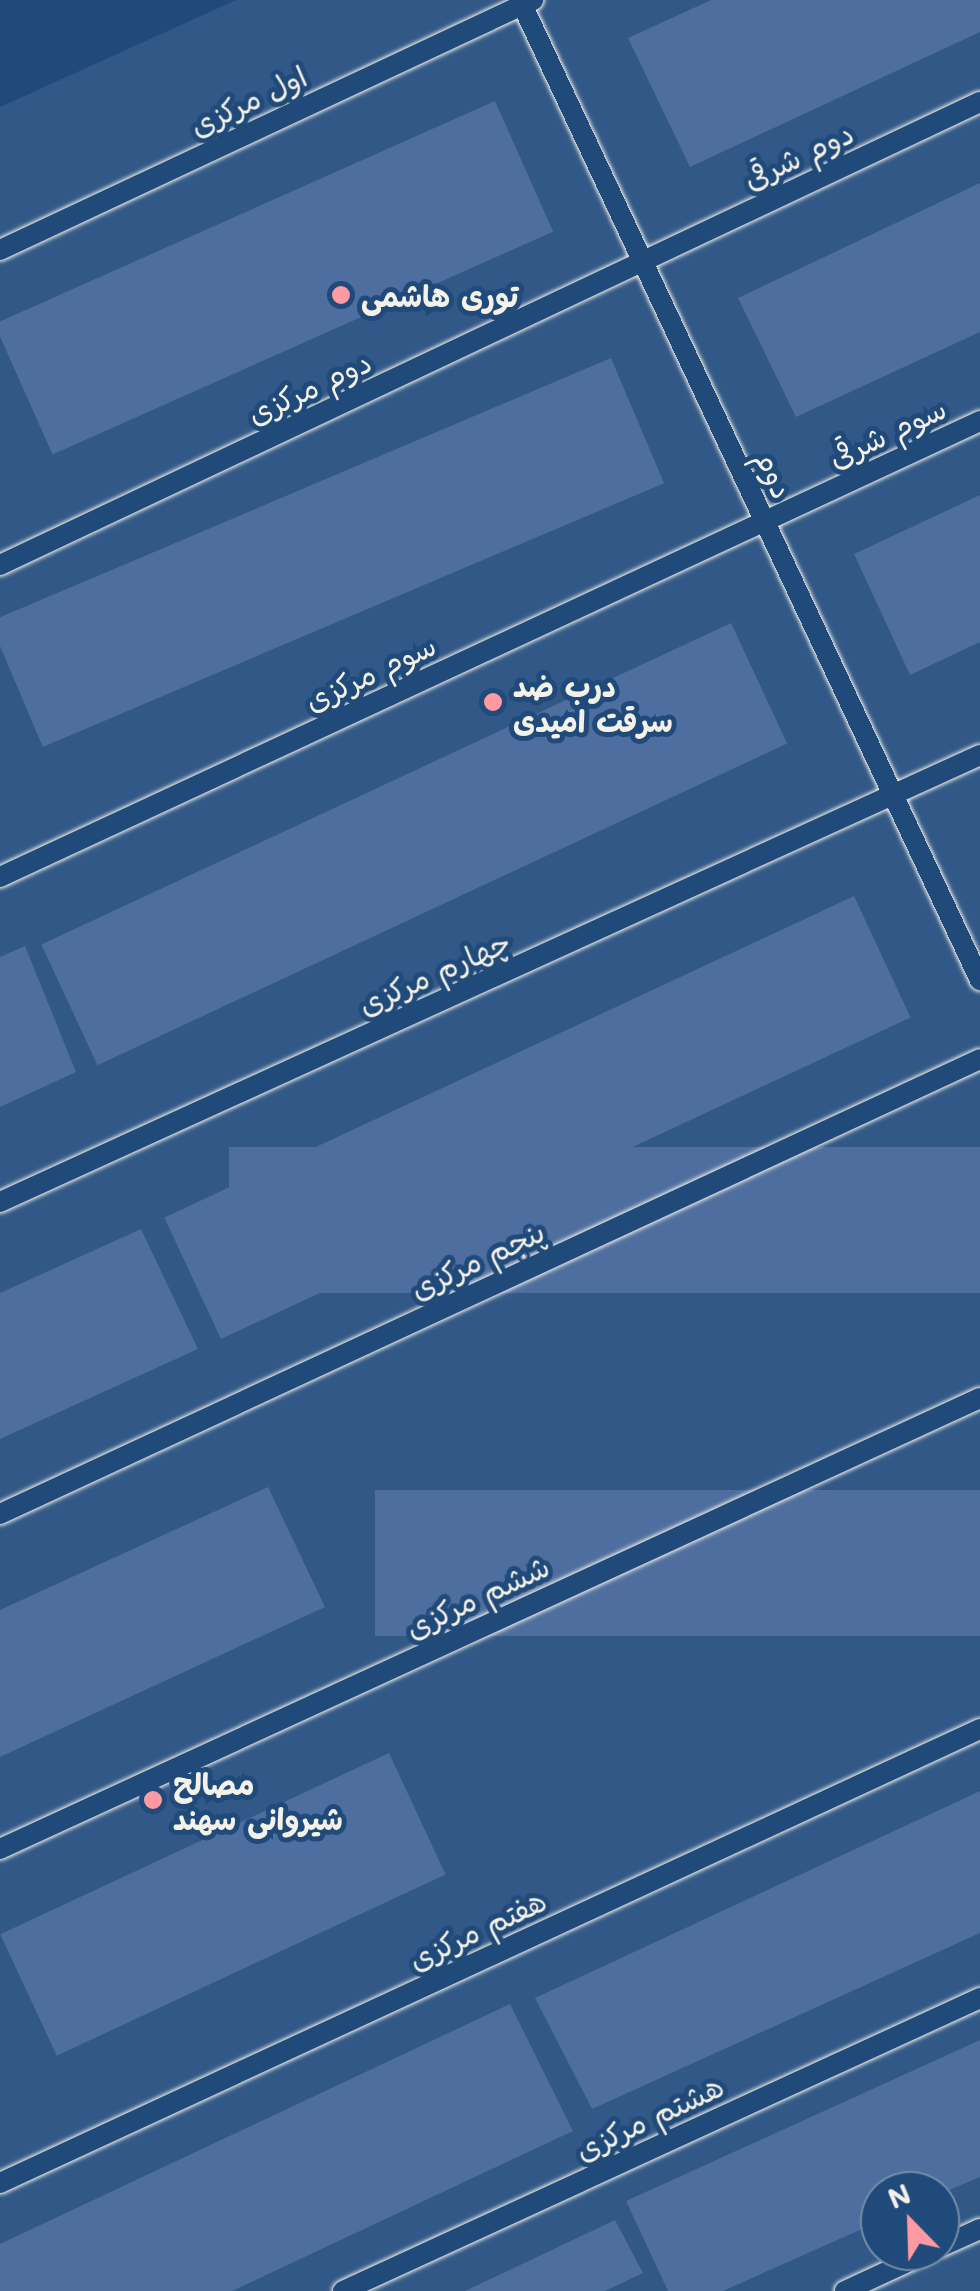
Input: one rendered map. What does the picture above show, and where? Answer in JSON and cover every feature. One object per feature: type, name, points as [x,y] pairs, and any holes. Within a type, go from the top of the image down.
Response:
[{"type":"lane","name":"اول مرکزی","points":[[0,250],[522,1]]},
{"type":"lane","name":"دوم","points":[[522,1],[980,980]]},
{"type":"lane","name":"دوم شرقی","points":[[643,263],[980,102]]},
{"type":"lane","name":"دوم مرکزی","points":[[0,565],[643,263]]},
{"type":"lane","name":"سوم شرقی","points":[[764,521],[980,422]]},
{"type":"lane","name":"سوم مرکزی","points":[[0,877],[764,521]]},
{"type":"lane","name":"چهارم مرکزی","points":[[0,1202],[980,755]]},
{"type":"lane","name":"پنجم مرکزی","points":[[0,1514],[980,1059]]},
{"type":"lane","name":"ششم مرکزی","points":[[0,1849],[980,1398]]},
{"type":"lane","name":"هفتم مرکزی","points":[[0,2183],[980,1729]]},
{"type":"lane","name":"هشتم مرکزی","points":[[343,2291],[980,1998]]},
{"type":"lane","points":[[845,2291],[888,2271]]},
{"type":"shaded area","points":[[236,0],[980,0],[980,2291],[0,2291],[0,107]]},
{"type":"building","points":[[711,0],[980,0],[980,32],[690,167],[628,38]]},
{"type":"building","points":[[495,101],[553,232],[53,455],[0,337],[0,321]]},
{"type":"building","points":[[980,183],[980,332],[796,417],[738,298]]},
{"type":"building","points":[[611,358],[664,483],[43,747],[0,646],[0,617]]},
{"type":"building","points":[[980,495],[980,642],[910,675],[854,554]]},
{"type":"building","points":[[731,623],[787,744],[98,1065],[41,945]]},
{"type":"building","points":[[854,896],[911,1017],[221,1339],[164,1218]]},
{"type":"building","points":[[25,946],[76,1072],[0,1107],[0,957]]},
{"type":"building","points":[[229,1147],[980,1147],[980,1293],[229,1293]]},
{"type":"building","points":[[141,1229],[198,1349],[0,1439],[0,1293]]},
{"type":"building","points":[[268,1487],[325,1607],[0,1757],[0,1610]]},
{"type":"building","points":[[375,1490],[980,1490],[980,1636],[375,1636]]},
{"type":"building","points":[[389,1753],[446,1874],[57,2056],[0,1934]]},
{"type":"building","points":[[980,1791],[980,1933],[592,2109],[535,1998]]},
{"type":"building","points":[[510,2004],[573,2131],[232,2291],[0,2291],[0,2244]]},
{"type":"building","points":[[980,2040],[980,2177],[960,2186],[960,2171],[860,2171],[860,2230],[723,2291],[668,2291],[626,2201]]},
{"type":"building","points":[[615,2220],[643,2273],[605,2291],[465,2291]]},
{"type":"place","name":"توری هاشمی","points":[[341,295]]},
{"type":"place","name":"درب ضد سرقت امیدی","points":[[493,702]]},
{"type":"place","name":"مصالح شیروانی سهند","points":[[153,1800]]}]
